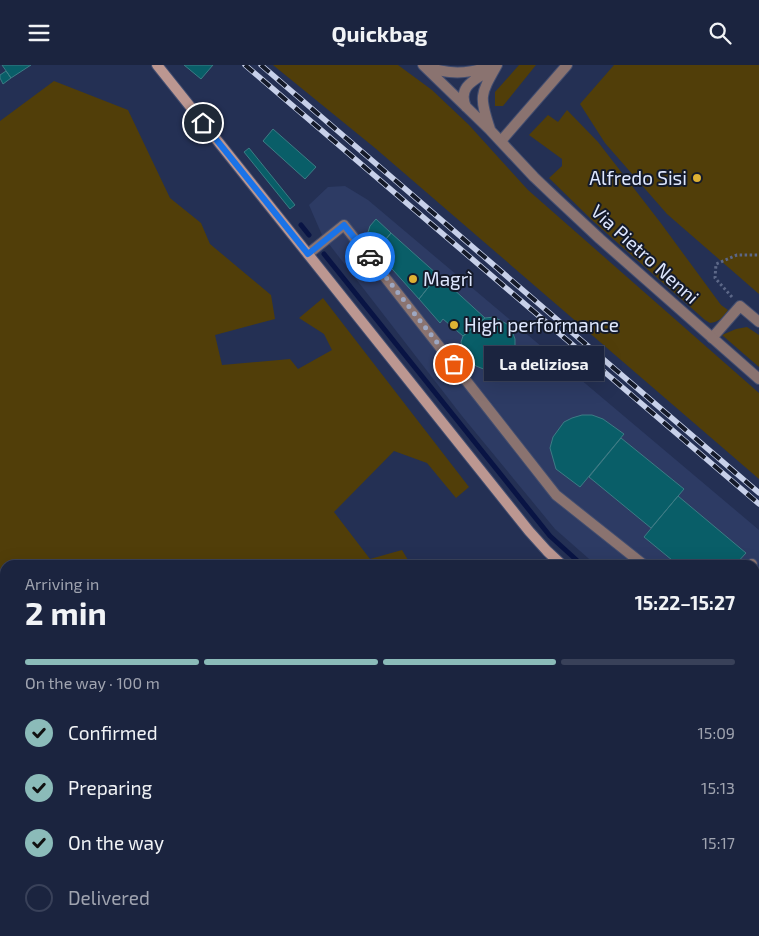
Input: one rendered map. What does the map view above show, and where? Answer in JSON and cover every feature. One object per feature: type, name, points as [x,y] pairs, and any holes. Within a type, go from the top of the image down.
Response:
[{"type":"main road","points":[[157,65],[529,531],[557,560]]},
{"type":"street","points":[[424,66],[449,72],[459,72],[497,65]]},
{"type":"street","points":[[466,107],[463,94],[466,87],[497,65]]},
{"type":"street","points":[[490,131],[482,98],[485,86],[497,65]]},
{"type":"street","points":[[501,141],[567,65]]},
{"type":"street","name":"Via Pietro Nenni","points":[[424,66],[501,141],[534,177],[587,227],[759,379]]},
{"type":"street","points":[[308,254],[344,225],[556,495],[638,560]]},
{"type":"street","points":[[712,337],[740,306],[759,322]]},
{"type":"path","points":[[740,306],[715,278],[716,264],[736,255],[759,255]]},
{"type":"shaded area","points":[[273,65],[398,65],[432,90],[469,125],[528,190],[759,393],[759,479],[375,148]]},
{"type":"shaded area","points":[[519,65],[536,65],[503,106],[495,106],[495,92]]},
{"type":"shaded area","name":"Alfredo Sisi","points":[[614,65],[759,65],[759,294],[667,214],[605,143],[580,104]]},
{"type":"shaded area","points":[[54,81],[128,110],[170,198],[201,223],[210,244],[271,295],[275,319],[215,335],[222,365],[290,359],[298,369],[332,350],[324,334],[299,318],[323,298],[469,487],[456,498],[427,463],[394,451],[334,512],[370,559],[402,550],[408,560],[0,560],[0,121]]},
{"type":"shaded area","points":[[567,110],[598,142],[721,305],[728,310],[720,319],[710,323],[705,320],[594,222],[549,178],[562,166],[562,159],[529,135],[548,115],[558,122]]},
{"type":"shaded area","points":[[345,186],[368,200],[759,530],[759,560],[590,560],[555,529],[462,416],[322,235],[309,205],[328,187]]},
{"type":"shaded area","points":[[747,327],[759,335],[759,367],[722,335]]},
{"type":"building","points":[[2,65],[31,65],[11,78]]},
{"type":"building","points":[[184,65],[213,65],[201,79]]},
{"type":"building","points":[[6,71],[11,78],[3,84],[0,75]]},
{"type":"building","points":[[273,129],[316,167],[305,179],[263,141]]},
{"type":"building","points":[[249,148],[295,205],[290,209],[244,152]]},
{"type":"building","points":[[376,219],[391,233],[379,247],[367,235],[370,226]]},
{"type":"building","points":[[391,233],[438,275],[419,299],[376,251]]},
{"type":"building","points":[[438,275],[485,318],[463,336],[443,319],[440,323],[419,299]]},
{"type":"building","points":[[494,317],[507,324],[512,331],[515,347],[506,363],[494,370],[486,370],[476,366],[468,359],[461,342],[463,336],[485,318]]},
{"type":"building","points":[[582,415],[592,415],[603,419],[624,434],[580,487],[556,469],[550,448],[553,437],[564,422]]},
{"type":"building","points":[[621,438],[684,489],[651,528],[589,477]]},
{"type":"building","points":[[678,496],[746,553],[740,560],[672,560],[644,537]]},
{"type":"waterway","points":[[301,225],[309,235]]},
{"type":"waterway","points":[[324,254],[550,536],[576,560]]},
{"type":"railway","points":[[245,65],[759,504]]},
{"type":"railway","points":[[261,65],[759,493]]},
{"type":"way so far","points":[[370,257],[454,364]]},
{"type":"place","name":"Alfredo Sisi","points":[[697,178]]},
{"type":"place","name":"Magrì","points":[[413,279]]},
{"type":"place","name":"High performance","points":[[454,325]]},
{"type":"place","name":"La deliziosa","points":[[454,364]]},
{"type":"route","points":[[203,123],[308,254],[344,225],[370,257]]}]
